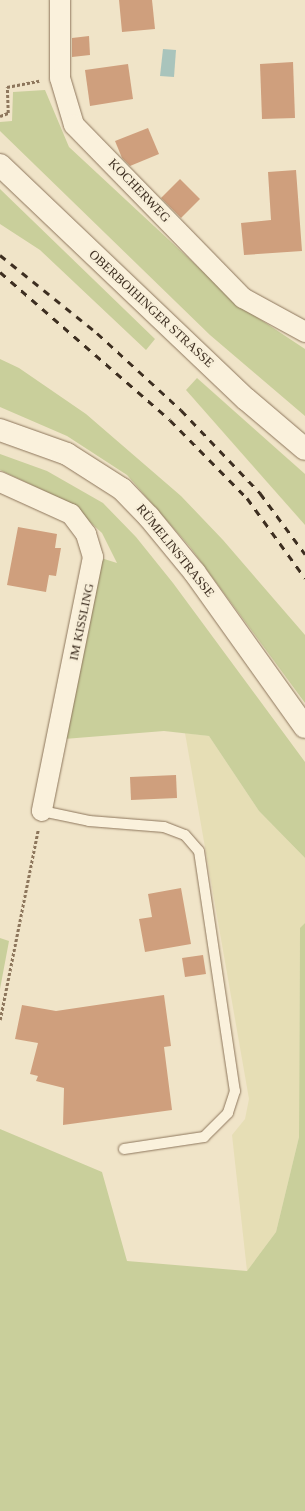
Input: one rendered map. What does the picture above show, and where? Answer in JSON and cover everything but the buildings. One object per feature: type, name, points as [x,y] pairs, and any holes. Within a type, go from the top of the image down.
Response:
[{"type":"street","name":"KOCHERWEG","points":[[60,0],[60,78],[74,125],[243,298],[305,332]]},
{"type":"street","name":"OBERBOIHINGER STRASSE","points":[[0,166],[246,399],[305,448]]},
{"type":"street","name":"RÜMELINSTRASSE","points":[[0,430],[66,454],[122,489],[149,517],[195,573],[305,727]]},
{"type":"street","name":"IM KISSLING","points":[[0,482],[72,514],[86,534],[93,556],[42,811]]},
{"type":"lane","points":[[42,811],[89,821],[164,827],[185,835],[199,851],[235,1091],[228,1113],[204,1137],[124,1149]]},
{"type":"path","points":[[0,116],[8,113],[7,87],[60,78]]},
{"type":"path","points":[[0,1020],[42,811]]},
{"type":"shaded area","points":[[185,733],[209,736],[259,811],[305,858],[305,923],[300,929],[299,1137],[276,1232],[247,1271],[232,1135],[245,1119],[249,1099]]},
{"type":"green space","points":[[45,90],[69,147],[240,306],[305,349],[305,416],[210,335],[0,131],[0,122],[12,121],[13,92]]},
{"type":"green space","points":[[0,189],[155,339],[146,350],[40,250],[0,224]]},
{"type":"green space","points":[[0,359],[19,368],[86,414],[181,496],[223,540],[305,635],[305,703],[190,547],[127,475],[67,436],[0,407]]},
{"type":"green space","points":[[197,378],[305,474],[305,525],[186,390]]},
{"type":"green space","points":[[0,454],[47,471],[103,503],[136,537],[173,583],[305,762],[305,858],[259,811],[209,736],[164,731],[64,739],[101,558],[117,563],[102,533],[68,502],[0,470]]},
{"type":"green space","points":[[305,923],[305,1511],[0,1511],[0,1129],[102,1172],[127,1261],[247,1271],[276,1232],[299,1137],[300,928]]},
{"type":"green space","points":[[0,938],[9,941],[0,989]]},
{"type":"water","points":[[163,49],[176,50],[174,77],[160,76]]},
{"type":"railway","points":[[0,255],[97,333],[181,410],[260,493],[305,554]]},
{"type":"railway","points":[[0,272],[170,420],[247,498],[305,578]]}]
